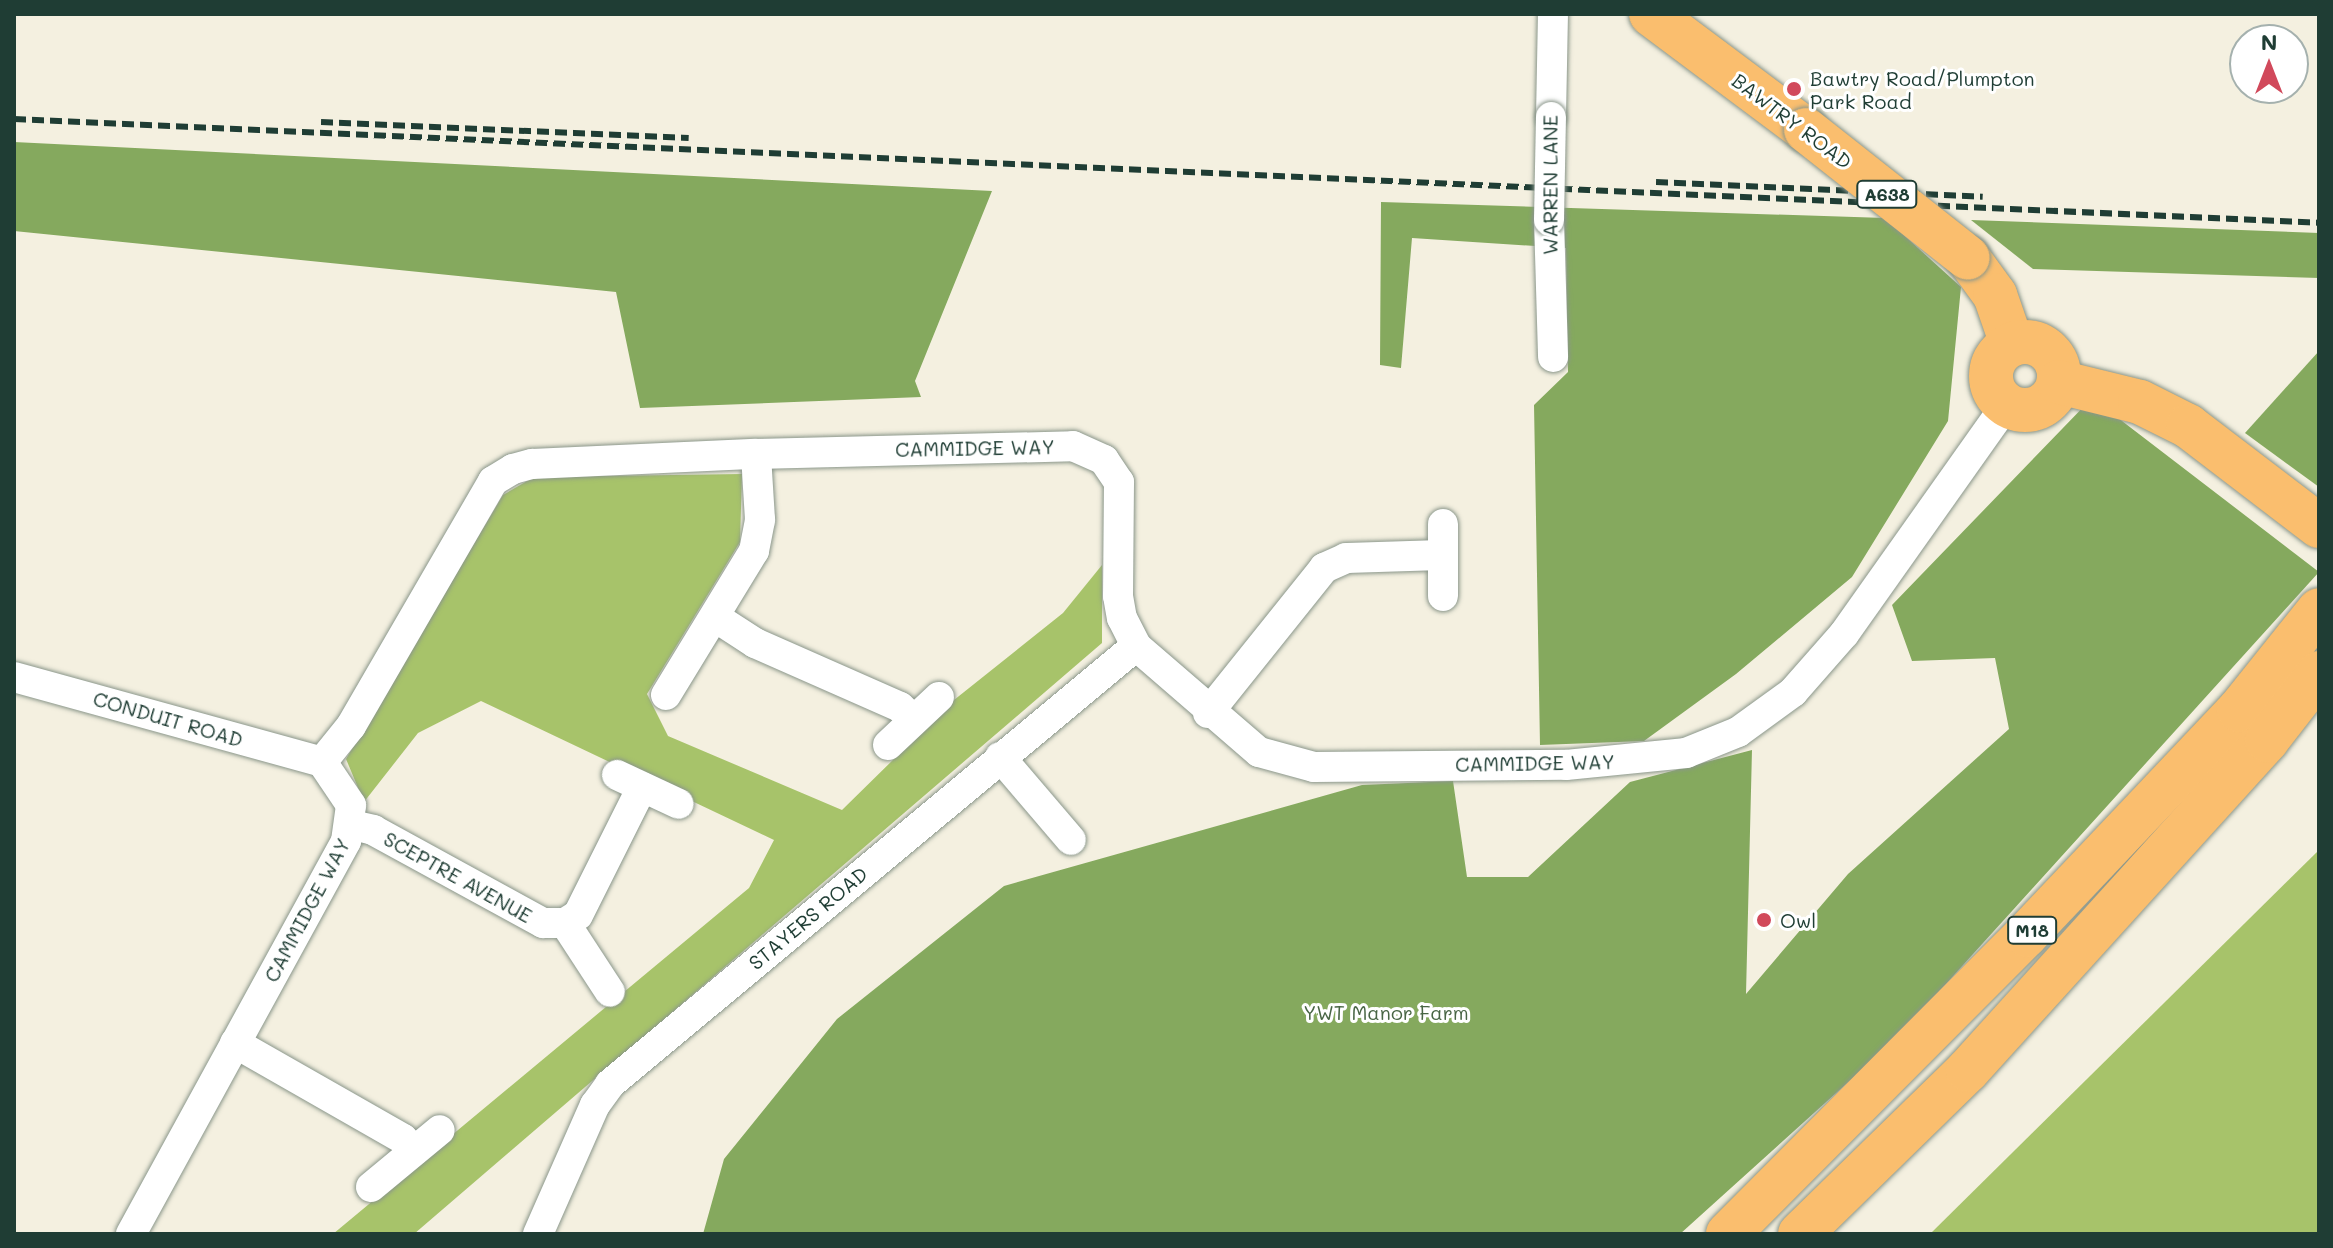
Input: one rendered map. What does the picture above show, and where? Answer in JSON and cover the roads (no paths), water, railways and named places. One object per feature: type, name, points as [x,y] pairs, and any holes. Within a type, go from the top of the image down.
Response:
[{"type":"highway","name":"BAWTRY ROAD","points":[[1651,14],[1806,130],[1968,258],[1995,295],[2012,344]]},
{"type":"highway","points":[[2030,342],[2046,350],[2057,364],[2059,382],[2052,398],[2038,408],[2022,410],[2006,405],[1992,388],[1990,373],[2000,352],[2012,344],[2030,342]]},
{"type":"highway","points":[[2059,382],[2140,402],[2188,426],[2319,526]]},
{"type":"highway","name":"M18","points":[[1728,1234],[2048,913],[2239,710],[2319,610]]},
{"type":"highway","name":"M18","points":[[1800,1234],[1968,1070],[2267,740],[2319,673]]},
{"type":"street","name":"WARREN LANE","points":[[1553,14],[1549,220],[1553,357]]},
{"type":"street","name":"CAMMIDGE WAY","points":[[131,1234],[352,825],[347,795],[322,762],[351,726],[493,481],[532,464],[756,454],[1073,446],[1104,460],[1119,482],[1118,596],[1122,618],[1136,646],[1208,713],[1259,752],[1314,767],[1566,765],[1686,753],[1738,732],[1793,692],[1844,634],[2006,405]]},
{"type":"street","points":[[666,695],[754,551],[760,520],[756,454]]},
{"type":"street","points":[[1443,524],[1443,596]]},
{"type":"street","points":[[1208,713],[1324,568],[1346,558],[1442,555]]},
{"type":"street","points":[[715,617],[755,643],[900,707],[914,720]]},
{"type":"street","name":"STAYERS ROAD","points":[[538,1234],[595,1105],[610,1084],[1136,646]]},
{"type":"street","name":"CONDUIT ROAD","points":[[14,677],[322,762]]},
{"type":"street","points":[[888,745],[939,697]]},
{"type":"street","points":[[1000,757],[1071,840]]},
{"type":"street","points":[[610,992],[565,923],[578,915],[630,781],[679,804]]},
{"type":"street","name":"SCEPTRE AVENUE","points":[[352,825],[373,830],[543,923],[565,923]]},
{"type":"street","points":[[235,1043],[403,1139],[414,1151]]},
{"type":"street","points":[[371,1187],[440,1130]]},
{"type":"railway","points":[[14,119],[2319,223]]},
{"type":"railway","points":[[321,122],[689,138]]},
{"type":"railway","points":[[1656,182],[1983,197]]},
{"type":"place","name":"Bawtry Road/Plumpton Park Road","points":[[1794,89]]},
{"type":"place","name":"Owl","points":[[1764,920]]},
{"type":"park label","name":"YWT Manor Farm","points":[[1386,1012]]}]
